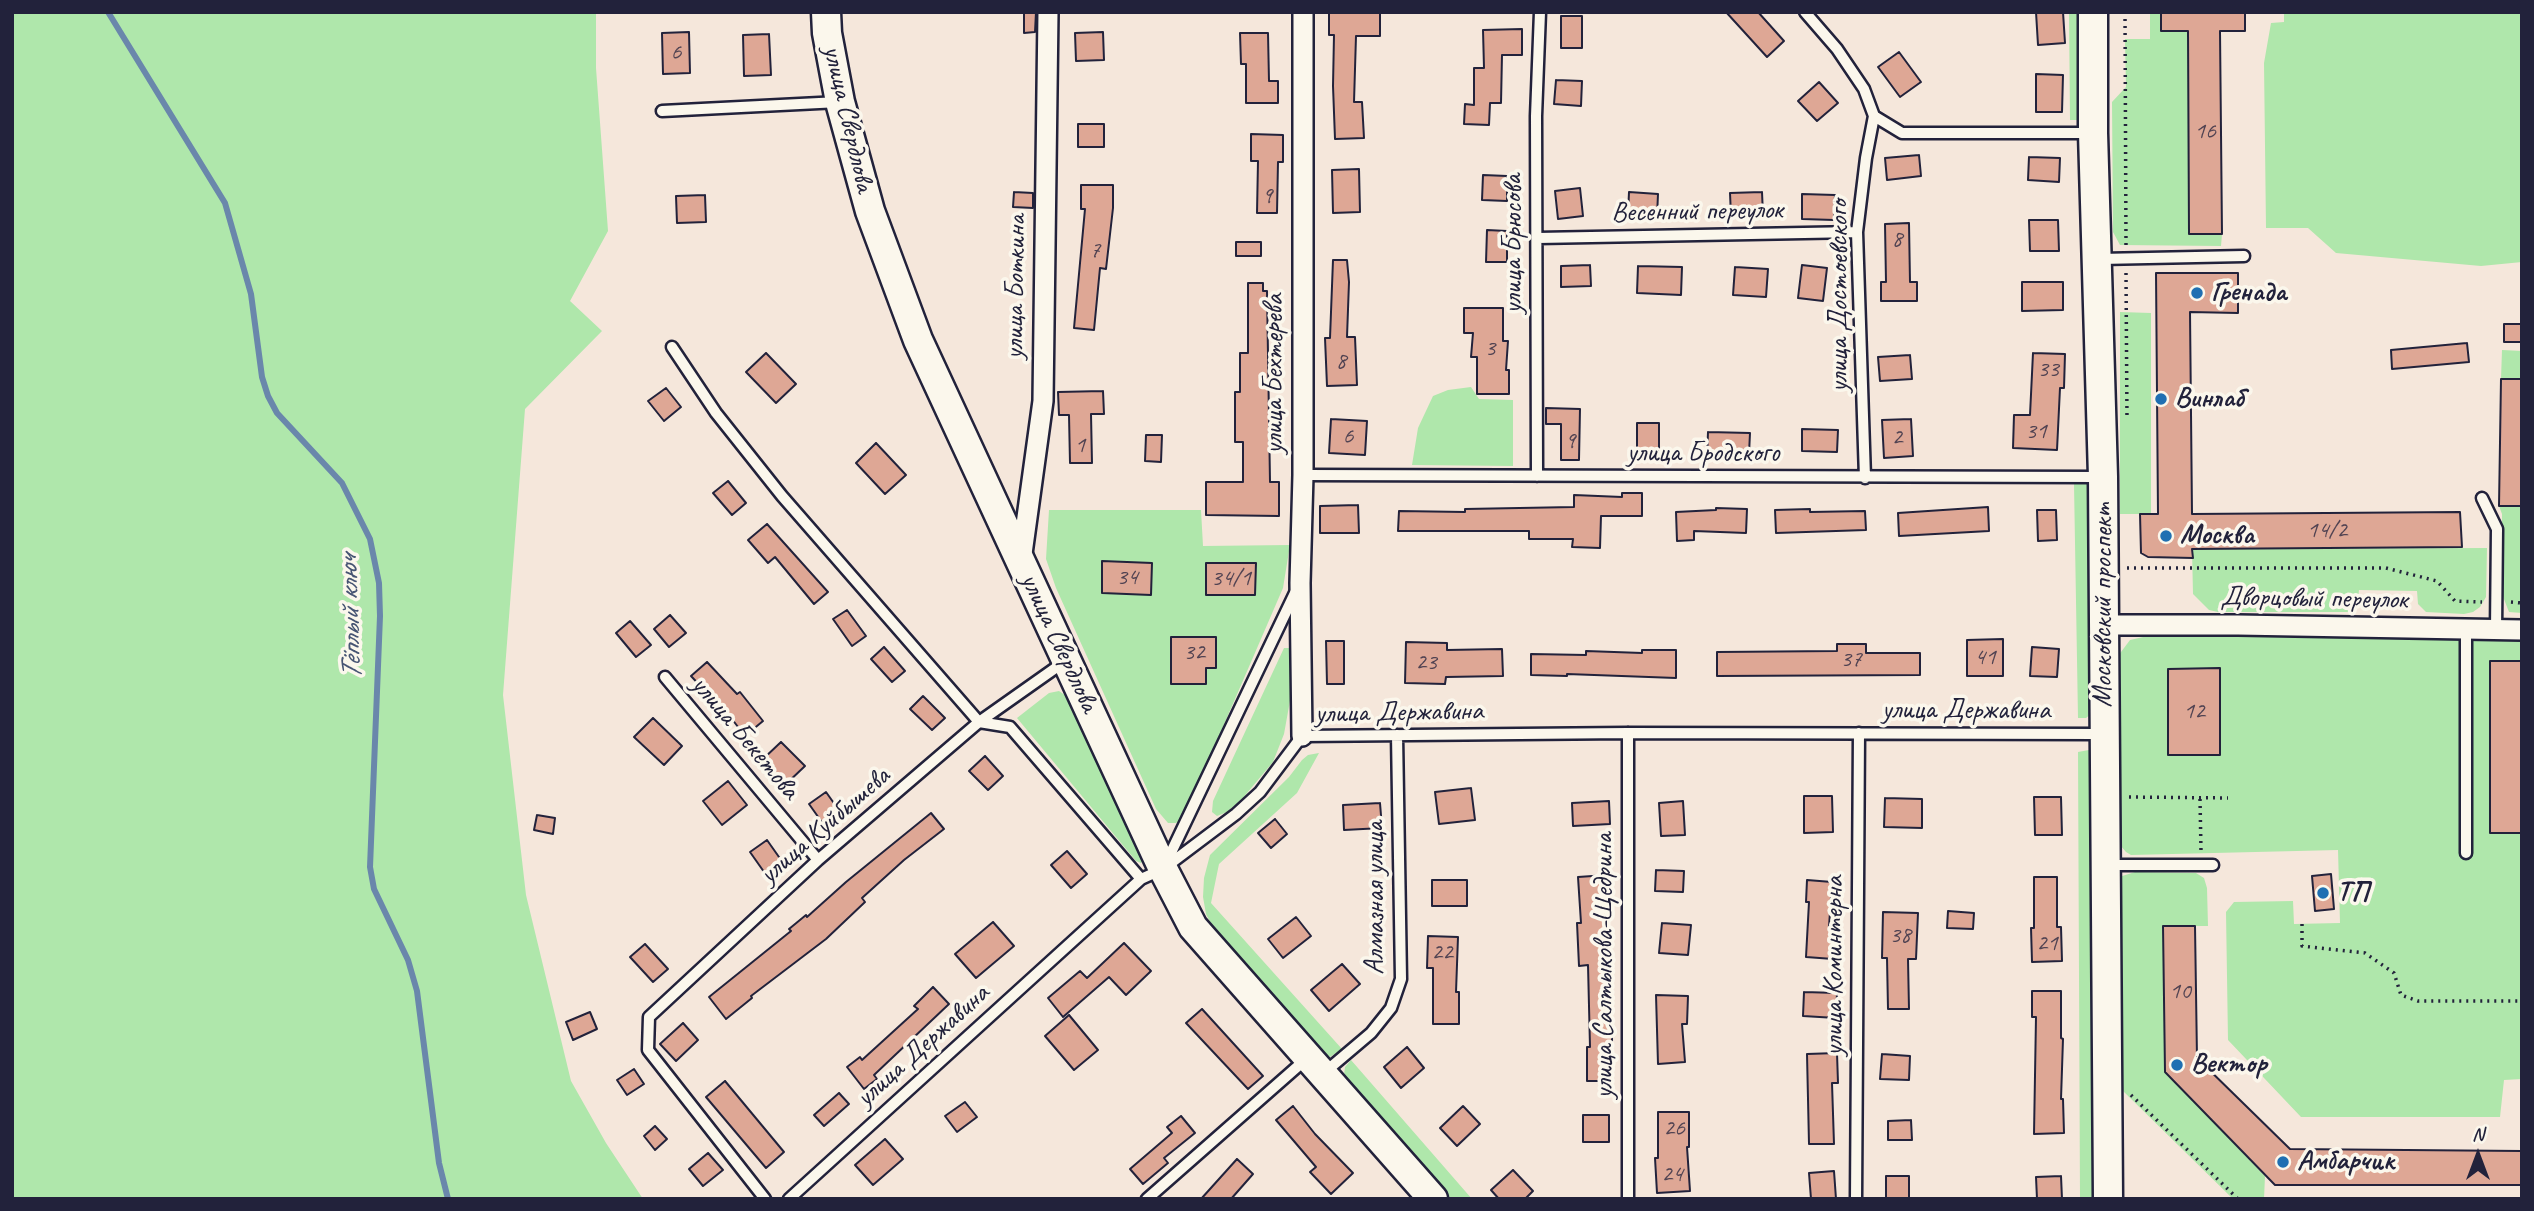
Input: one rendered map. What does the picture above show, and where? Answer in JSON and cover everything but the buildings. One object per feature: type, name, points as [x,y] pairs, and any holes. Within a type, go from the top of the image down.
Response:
[{"type":"street","name":"улица Свердлова","points":[[826,12],[827,33],[840,102],[870,211],[918,340],[1067,660],[1152,874],[1193,927],[1433,1199]]},
{"type":"street","name":"улица Боткина","points":[[1021,561],[1043,401],[1048,12]]},
{"type":"street","name":"улица Бехтерева","points":[[1302,736],[1300,583],[1303,475],[1303,12]]},
{"type":"street","name":"Московский проспект","points":[[2093,12],[2093,133],[2105,625],[2108,1199]]},
{"type":"street","name":"Дворцовый переулок","points":[[2105,625],[2522,630]]},
{"type":"lane","name":"улица Брюсова","points":[[1537,475],[1536,116],[1540,12]]},
{"type":"lane","points":[[1805,12],[1837,49],[1864,89],[1874,116],[1902,133],[2093,133]]},
{"type":"lane","points":[[662,111],[840,102]]},
{"type":"lane","name":"улица Достоевского","points":[[1865,478],[1857,232],[1874,116]]},
{"type":"lane","name":"Весенний переулок","points":[[1538,238],[1857,232]]},
{"type":"lane","points":[[2096,259],[2244,256]]},
{"type":"lane","points":[[672,347],[716,413],[782,496],[979,722],[1010,727],[1152,874],[1300,583]]},
{"type":"lane","name":"улица Бродского","points":[[1303,475],[2103,477]]},
{"type":"lane","points":[[2482,498],[2497,529],[2496,630]]},
{"type":"lane","points":[[2466,630],[2466,853]]},
{"type":"lane","name":"улица Куйбышева","points":[[765,1199],[649,1050],[649,1017],[818,860],[979,722],[1067,660]]},
{"type":"lane","name":"улица Бекетова","points":[[665,677],[818,860]]},
{"type":"lane","name":"улица Державина","points":[[789,1199],[1152,874],[1236,814],[1260,792],[1302,736],[1628,733],[2105,734]]},
{"type":"lane","name":"улица Салтыкова-Щедрина","points":[[1628,733],[1628,1199]]},
{"type":"lane","name":"улица Коминтерна","points":[[1856,1199],[1859,733]]},
{"type":"lane","name":"Алмазная улица","points":[[1147,1199],[1316,1065],[1371,1033],[1391,1009],[1401,979],[1397,735]]},
{"type":"lane","points":[[2106,865],[2213,865]]},
{"type":"path","points":[[2125,12],[2127,433]]},
{"type":"path","points":[[2127,581],[2127,568],[2386,568],[2437,581],[2455,601],[2522,603]]},
{"type":"path","points":[[2127,797],[2228,799]]},
{"type":"path","points":[[2200,798],[2201,860]]},
{"type":"path","points":[[2302,924],[2302,946],[2365,953],[2395,973],[2401,995],[2418,1001],[2522,1001]]},
{"type":"path","points":[[2127,1091],[2238,1199]]},
{"type":"green space","points":[[12,12],[596,12],[596,68],[608,231],[570,301],[602,331],[525,409],[503,695],[526,895],[571,1081],[606,1143],[643,1199],[12,1199]]},
{"type":"green space","points":[[2069,12],[2080,12],[2079,120],[2070,120]]},
{"type":"green space","points":[[2150,12],[2161,12],[2161,31],[2188,31],[2222,234],[2221,246],[2120,245],[2113,232],[2112,102],[2126,87],[2125,39],[2150,39]]},
{"type":"green space","points":[[2284,12],[2522,12],[2522,262],[2481,266],[2336,253],[2308,228],[2266,228],[2264,63],[2271,23],[2284,22]]},
{"type":"green space","points":[[2120,312],[2151,313],[2151,514],[2120,514]]},
{"type":"green space","points":[[2502,350],[2522,351],[2522,379],[2501,379]]},
{"type":"green space","points":[[1471,387],[1479,399],[1513,400],[1513,466],[1412,465],[1418,428],[1433,396],[1448,390]]},
{"type":"green space","points":[[2074,484],[2088,484],[2093,487],[2092,713],[2086,718],[2078,718]]},
{"type":"green space","points":[[2499,506],[2522,506],[2522,613],[2509,612],[2502,594],[2502,514]]},
{"type":"green space","points":[[1049,510],[1201,510],[1203,546],[1290,545],[1283,588],[1184,817],[1176,823],[1168,823],[1156,809],[1056,588],[1046,559]]},
{"type":"green space","points":[[2487,548],[2486,597],[2480,607],[2464,614],[2426,612],[2418,604],[2417,591],[2359,590],[2357,607],[2348,612],[2218,612],[2209,610],[2193,594],[2192,549]]},
{"type":"green space","points":[[2152,635],[2522,640],[2522,1079],[2504,1080],[2500,1117],[2301,1117],[2228,1040],[2226,912],[2234,902],[2293,901],[2294,924],[2340,923],[2338,850],[2131,855],[2126,852],[2120,845],[2118,656],[2130,640]]},
{"type":"green space","points":[[1284,648],[1292,648],[1293,684],[1284,734],[1273,762],[1242,799],[1227,812],[1217,816],[1212,812],[1213,801]]},
{"type":"green space","points":[[1059,691],[1069,698],[1146,857],[1141,863],[1136,861],[1017,718],[1049,693]]},
{"type":"green space","points":[[2089,750],[2094,754],[2095,1199],[2080,1199],[2078,752]]},
{"type":"green space","points":[[1319,753],[1297,793],[1219,864],[1211,903],[1342,1049],[1330,1057],[1322,1054],[1212,926],[1206,914],[1203,897],[1204,878],[1210,855],[1289,777],[1302,760],[1308,755]]},
{"type":"green space","points":[[2135,872],[2196,873],[2204,878],[2207,888],[2208,926],[2163,926],[2165,1072],[2265,1176],[2264,1199],[2233,1199],[2123,1091],[2122,1199],[2117,1199],[2119,877]]},
{"type":"green space","points":[[1351,1060],[1472,1199],[1451,1199],[1347,1082],[1345,1067]]},
{"type":"waterway","name":"Тёплый ключ","points":[[108,12],[225,203],[251,294],[262,377],[268,396],[277,413],[342,483],[370,539],[379,583],[380,616],[370,867],[374,889],[408,960],[417,991],[439,1163],[448,1199]]},
{"type":"place","name":"Гренада","points":[[2197,293]]},
{"type":"place","name":"Винлаб","points":[[2161,399]]},
{"type":"place","name":"Москва","points":[[2166,536]]},
{"type":"place","name":"ТП","points":[[2323,893]]},
{"type":"place","name":"Вектор","points":[[2177,1065]]},
{"type":"place","name":"Амбарчик","points":[[2283,1162]]}]
